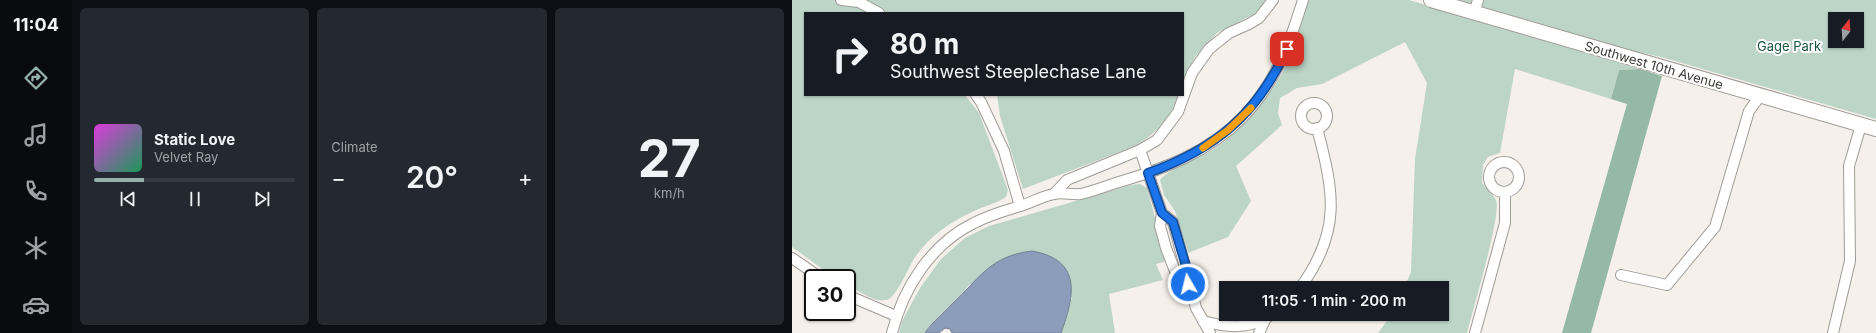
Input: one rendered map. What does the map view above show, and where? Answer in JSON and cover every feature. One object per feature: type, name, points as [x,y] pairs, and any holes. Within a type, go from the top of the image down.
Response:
[{"type":"main road","name":"Southwest 10th Avenue","points":[[1431,0],[1476,6],[1760,96],[1876,129]]},
{"type":"street","points":[[841,0],[859,2],[877,12]]},
{"type":"street","points":[[1184,95],[1192,72],[1209,49],[1229,33],[1259,18],[1273,0]]},
{"type":"street","points":[[892,333],[896,316],[912,281],[924,264],[955,235],[974,223],[1054,194],[1079,194],[1177,163],[1195,154],[1242,118],[1269,84],[1280,66],[1303,0]]},
{"type":"street","points":[[977,96],[984,108],[1004,151],[1020,206]]},
{"type":"street","points":[[1054,194],[1067,180],[1140,150],[1157,140],[1178,112],[1184,96]]},
{"type":"street","points":[[1621,275],[1667,285],[1715,227],[1749,111],[1760,96]]},
{"type":"street","points":[[1833,333],[1850,261],[1849,166],[1861,125]]},
{"type":"street","points":[[1305,281],[1313,271],[1322,252],[1329,232],[1331,212],[1330,181],[1317,128]]},
{"type":"street","points":[[1140,150],[1162,213],[1160,226],[1166,248],[1175,271],[1188,284]]},
{"type":"street","points":[[1475,333],[1504,223],[1505,192]]},
{"type":"street","points":[[1162,213],[1173,222],[1186,266],[1188,284],[1196,308],[1210,333]]},
{"type":"street","points":[[792,258],[808,269]]},
{"type":"street","points":[[856,299],[896,316]]},
{"type":"street","points":[[1203,321],[1235,327],[1247,326],[1259,321]]},
{"type":"street","points":[[1258,333],[1266,321]]},
{"type":"green space","points":[[792,0],[1268,0],[1254,14],[1217,33],[1195,57],[1184,77],[1184,12],[804,12],[804,96],[966,96],[979,113],[1008,190],[1006,197],[964,216],[948,225],[933,237],[915,257],[896,292],[889,299],[879,300],[856,290],[856,269],[823,269],[792,247]]},
{"type":"green space","points":[[1308,0],[1409,0],[1640,69],[1619,70],[1611,99],[1515,69],[1500,153],[1488,157],[1483,165],[1482,183],[1495,198],[1497,209],[1491,243],[1467,333],[1378,333],[1387,321],[1449,321],[1449,281],[1407,281],[1411,272],[1415,159],[1427,83],[1405,42],[1322,84],[1297,88],[1280,98],[1278,113],[1282,125],[1236,166],[1251,201],[1228,237],[1188,253],[1175,211],[1164,195],[1160,180],[1165,175],[1217,147],[1228,139],[1249,119],[1275,85],[1288,61],[1297,38]]},
{"type":"green space","name":"Gage Park","points":[[1454,0],[1876,0],[1876,119],[1661,57],[1619,48]]},
{"type":"green space","points":[[1640,69],[1662,76],[1591,333],[1562,333],[1627,104],[1611,99],[1619,70]]},
{"type":"green space","points":[[997,96],[1178,96],[1172,111],[1162,125],[1135,146],[1023,189],[1000,116]]},
{"type":"green space","points":[[1140,184],[1147,188],[1167,261],[1156,264],[1163,280],[1109,294],[1115,333],[1061,333],[1072,297],[970,284],[925,333],[899,333],[902,321],[920,288],[941,259],[965,238],[989,226],[1131,185]]},
{"type":"water","points":[[1032,251],[1060,262],[1067,271],[1071,293],[1066,319],[1061,333],[952,333],[950,329],[945,328],[939,333],[925,333],[928,328],[979,277],[996,263],[1018,254]]},
{"type":"slow traffic","points":[[1203,148],[1228,130],[1251,108]]},
{"type":"route","points":[[1188,284],[1186,266],[1173,222],[1162,213],[1148,173],[1177,163],[1195,154],[1242,118],[1269,84],[1280,66],[1287,49]]}]
